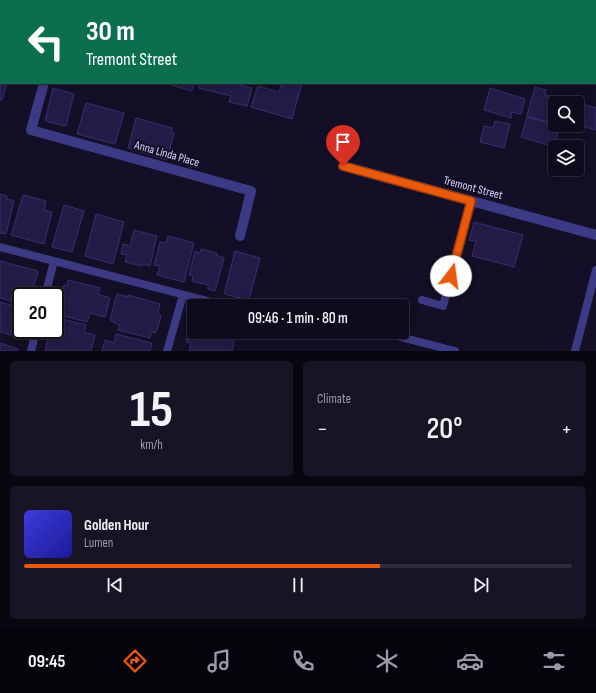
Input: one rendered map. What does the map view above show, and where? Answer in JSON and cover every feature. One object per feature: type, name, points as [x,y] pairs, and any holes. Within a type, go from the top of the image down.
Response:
[{"type":"street","name":"Anna Linda Place","points":[[44,84],[31,130],[251,191],[240,236]]},
{"type":"street","name":"Tremont Street","points":[[343,166],[596,235]]},
{"type":"lane","points":[[422,300],[443,306],[471,201]]},
{"type":"lane","points":[[0,247],[199,299]]},
{"type":"lane","points":[[47,287],[54,261]]},
{"type":"lane","points":[[575,351],[596,270]]},
{"type":"lane","points":[[168,351],[183,295]]},
{"type":"lane","points":[[31,351],[34,339]]},
{"type":"lane","points":[[408,339],[455,351]]},
{"type":"building","points":[[0,84],[7,84],[2,100],[0,100]]},
{"type":"building","points":[[168,84],[194,84],[192,91]]},
{"type":"building","points":[[200,84],[239,84],[252,88],[247,106],[229,102],[231,96],[198,88]]},
{"type":"building","points":[[282,84],[302,84],[292,119],[251,107],[258,86],[279,92]]},
{"type":"building","points":[[535,87],[546,90],[545,95],[548,96],[548,122],[527,116]]},
{"type":"building","points":[[53,88],[74,94],[66,126],[45,121]]},
{"type":"building","points":[[490,88],[525,99],[521,114],[512,112],[511,118],[484,110]]},
{"type":"building","points":[[86,103],[124,113],[115,144],[77,134]]},
{"type":"building","points":[[584,104],[596,108],[596,130],[584,127]]},
{"type":"building","points":[[527,117],[548,123],[548,132],[558,132],[556,140],[548,140],[548,145],[521,137]]},
{"type":"building","points":[[136,118],[172,128],[171,133],[174,133],[167,160],[128,148]]},
{"type":"building","points":[[495,121],[510,124],[504,148],[480,142],[484,126],[493,128]]},
{"type":"building","points":[[0,194],[7,196],[7,199],[14,201],[6,234],[0,233]]},
{"type":"building","points":[[23,195],[46,201],[44,210],[52,212],[44,244],[11,235]]},
{"type":"building","points":[[64,205],[84,211],[72,252],[52,247]]},
{"type":"building","points":[[96,214],[124,222],[113,264],[85,256]]},
{"type":"building","points":[[474,222],[523,235],[514,267],[472,256],[476,241],[469,240]]},
{"type":"building","points":[[134,230],[157,236],[150,266],[141,264],[141,266],[125,262],[127,255],[121,254],[123,244],[130,246]]},
{"type":"building","points":[[168,236],[194,243],[184,282],[157,275],[160,266],[154,265],[160,242],[166,243]]},
{"type":"building","points":[[201,249],[217,253],[216,255],[224,258],[215,291],[208,289],[208,285],[192,281],[193,276],[189,275],[195,251],[200,253]]},
{"type":"building","points":[[235,251],[260,258],[249,299],[224,294]]},
{"type":"building","points":[[0,261],[38,271],[34,287],[12,287],[12,301],[0,298]]},
{"type":"building","points":[[68,280],[100,288],[98,294],[110,298],[105,317],[90,313],[87,322],[64,316],[63,287],[64,285],[67,286]]},
{"type":"building","points":[[117,294],[128,297],[128,295],[160,304],[158,313],[161,316],[157,330],[155,333],[151,332],[150,338],[118,330],[120,326],[110,320]]},
{"type":"building","points":[[0,302],[12,305],[12,335],[0,332]]},
{"type":"building","points":[[64,320],[86,325],[84,332],[95,335],[91,351],[45,351],[48,339],[64,339]]},
{"type":"building","points":[[116,334],[152,343],[150,351],[102,351],[105,340],[114,343]]},
{"type":"building","points":[[187,338],[235,339],[232,351],[189,351],[191,343],[186,342]]},
{"type":"building","points":[[0,343],[18,349],[18,351],[0,351]]},
{"type":"route","points":[[343,166],[471,201],[451,276]]}]
